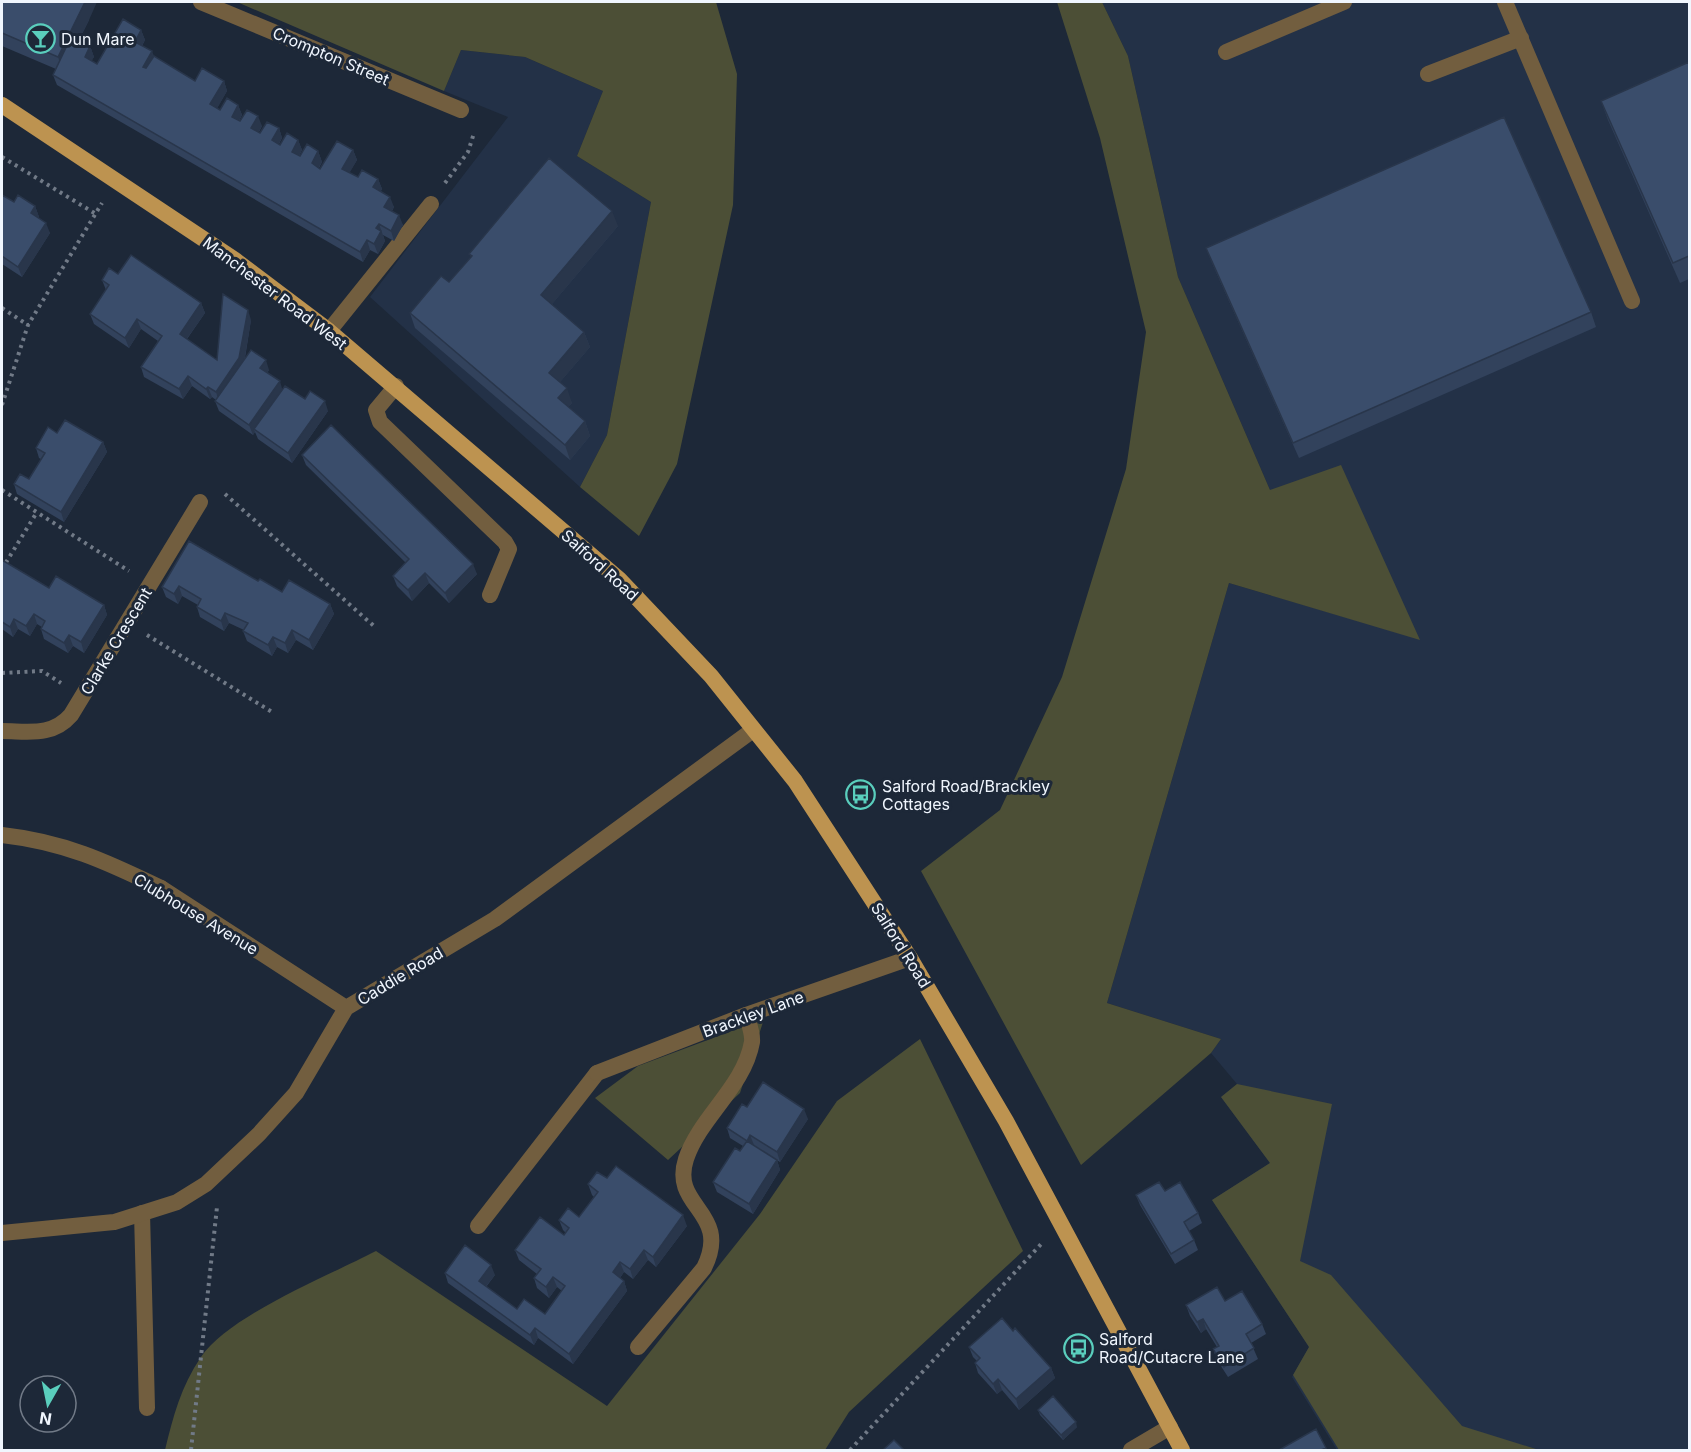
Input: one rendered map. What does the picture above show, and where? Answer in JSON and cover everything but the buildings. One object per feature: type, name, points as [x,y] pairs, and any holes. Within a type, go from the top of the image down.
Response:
[{"type":"main road","name":"Manchester Road West","points":[[2,105],[235,260],[329,331],[396,386],[531,504]]},
{"type":"main road","name":"Salford Road","points":[[531,504],[619,579],[711,676],[795,781],[910,958],[1063,1225],[1182,1450]]},
{"type":"street","name":"Crompton Street","points":[[201,2],[461,110]]},
{"type":"street","points":[[1226,52],[1344,2]]},
{"type":"street","points":[[1505,2],[1632,301]]},
{"type":"street","points":[[1428,74],[1521,38]]},
{"type":"street","points":[[329,331],[431,204]]},
{"type":"street","points":[[396,386],[376,410],[380,422],[505,542],[509,549],[490,595]]},
{"type":"street","name":"Clarke Crescent","points":[[2,730],[48,731],[61,726],[82,697],[200,502]]},
{"type":"street","name":"Caddie Road","points":[[2,1233],[114,1222],[177,1202],[206,1184],[259,1134],[296,1093],[346,1008],[495,919],[753,730]]},
{"type":"street","name":"Clubhouse Avenue","points":[[2,835],[38,839],[96,856],[161,888],[346,1008]]},
{"type":"street","name":"Brackley Lane","points":[[478,1226],[597,1073],[746,1015],[910,958]]},
{"type":"street","points":[[638,1347],[704,1268],[710,1256],[712,1234],[699,1208],[687,1194],[683,1183],[683,1169],[696,1139],[729,1089],[747,1056],[752,1034],[746,1015]]},
{"type":"street","points":[[142,1213],[147,1408]]},
{"type":"street","points":[[1131,1450],[1170,1427]]},
{"type":"path","points":[[431,204],[468,152],[476,125],[474,117],[461,110]]},
{"type":"path","points":[[2,157],[96,214]]},
{"type":"path","points":[[2,405],[28,325],[114,181]]},
{"type":"path","points":[[2,308],[28,325]]},
{"type":"path","points":[[200,502],[217,486],[375,627]]},
{"type":"path","points":[[2,490],[150,584]]},
{"type":"path","points":[[2,569],[37,512]]},
{"type":"path","points":[[127,623],[272,712]]},
{"type":"path","points":[[2,673],[42,671],[82,697]]},
{"type":"path","points":[[191,1450],[218,1197],[206,1184]]},
{"type":"path","points":[[850,1450],[1034,1249],[1063,1225]]},
{"type":"shaded area","points":[[1102,2],[1689,2],[1689,1450],[1337,1450],[1292,1377],[1309,1347],[1212,1200],[1270,1163],[1221,1097],[1237,1084],[1211,1053],[1221,1039],[1107,1003],[1229,583],[1419,639],[1270,490],[1178,277],[1128,56]]},
{"type":"shaded area","points":[[461,50],[525,57],[603,91],[577,156],[651,202],[607,435],[580,487],[370,297],[508,117],[444,91]]},
{"type":"green space","points":[[237,2],[716,2],[737,74],[733,205],[677,464],[639,536],[580,487],[607,435],[651,202],[577,156],[603,91],[525,57],[461,50],[444,91]]},
{"type":"green space","points":[[1057,2],[1102,2],[1128,56],[1178,277],[1270,490],[1341,465],[1420,640],[1229,583],[1107,1003],[1221,1039],[1211,1053],[1081,1165],[921,871],[1000,810],[1062,677],[1126,469],[1146,332],[1100,138]]},
{"type":"green space","points":[[764,1019],[740,1093],[668,1160],[595,1098],[638,1066]]},
{"type":"green space","points":[[920,1039],[1023,1251],[849,1412],[825,1450],[165,1450],[188,1379],[201,1357],[215,1341],[234,1326],[281,1298],[376,1251],[607,1406],[760,1214],[837,1101]]},
{"type":"green space","points":[[1237,1084],[1332,1104],[1300,1261],[1331,1275],[1462,1426],[1539,1450],[1339,1450],[1293,1375],[1309,1347],[1212,1200],[1270,1163],[1221,1097]]},
{"type":"place","name":"Dun Mare","points":[[40,39]]},
{"type":"place","name":"Salford Road/Brackley Cottages","points":[[861,795]]},
{"type":"place","name":"Salford Road/Cutacre Lane","points":[[1078,1348]]}]
